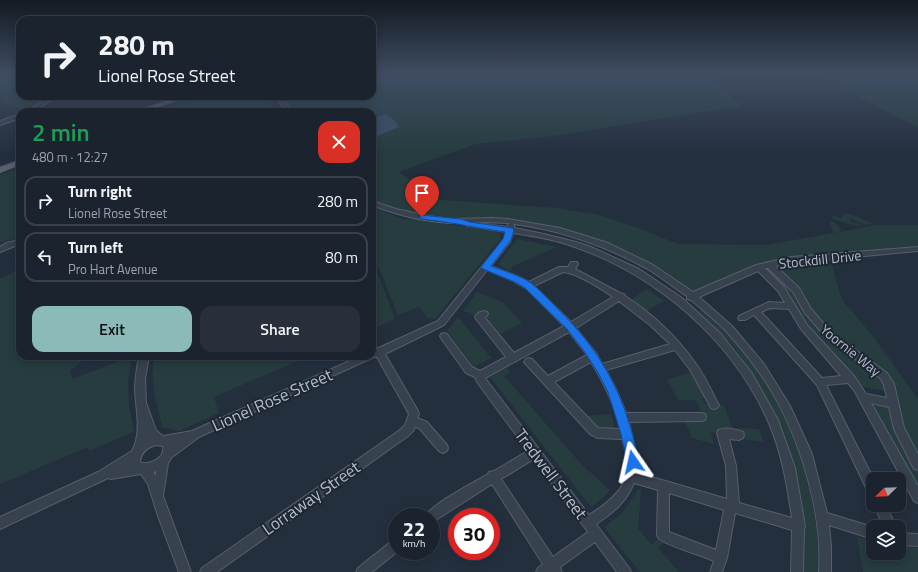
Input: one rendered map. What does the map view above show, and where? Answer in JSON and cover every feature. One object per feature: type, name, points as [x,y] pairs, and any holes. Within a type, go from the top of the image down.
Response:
[{"type":"main road","points":[[149,108],[173,101]]},
{"type":"main road","points":[[0,170],[16,164]]},
{"type":"street","points":[[36,108],[48,101]]},
{"type":"street","points":[[0,123],[16,117]]},
{"type":"street","points":[[376,204],[408,214],[461,221],[469,224],[558,230],[604,245],[650,266],[693,296],[718,317],[758,361],[775,387],[791,416],[805,447],[815,481],[825,538],[825,572]]},
{"type":"street","points":[[511,226],[554,238],[608,257],[651,280],[682,302],[723,341],[742,365],[759,392],[774,421],[785,453],[794,488],[799,526],[797,572]]},
{"type":"street","name":"Lionel Rose Street","points":[[376,353],[441,322],[507,240],[511,226]]},
{"type":"street","points":[[0,250],[16,243]]},
{"type":"street","name":"Stockdill Drive","points":[[682,302],[759,267],[791,260],[918,249]]},
{"type":"street","name":"Yoornie Way","points":[[770,265],[796,290],[808,311],[822,328],[884,376],[889,384],[902,436],[918,465]]},
{"type":"street","points":[[486,267],[520,280],[570,327],[601,368],[613,392],[623,418],[627,434],[633,462],[632,477],[618,500],[588,523]]},
{"type":"street","points":[[528,286],[562,269],[572,267],[621,296],[648,317],[677,346],[694,368],[714,404]]},
{"type":"street","name":"Yoornie Way","points":[[759,267],[781,289],[809,334],[851,379],[863,398],[900,472]]},
{"type":"street","points":[[480,375],[570,327],[621,296]]},
{"type":"street","points":[[742,318],[769,305],[791,306]]},
{"type":"street","points":[[755,311],[820,382],[866,475]]},
{"type":"street","points":[[484,314],[479,317],[512,357]]},
{"type":"street","name":"Tredwell Street","points":[[444,336],[470,370],[480,375],[480,379],[625,572]]},
{"type":"street","points":[[601,368],[677,346]]},
{"type":"street","points":[[547,381],[593,356]]},
{"type":"street","points":[[376,357],[410,406],[414,414],[412,421],[423,425],[443,448]]},
{"type":"street","points":[[143,360],[139,383],[143,431],[134,463],[150,475],[185,572]]},
{"type":"street","name":"Lionel Rose Street","points":[[165,457],[196,434],[361,360]]},
{"type":"street","points":[[529,362],[594,431],[598,433],[627,434]]},
{"type":"street","points":[[820,382],[851,379]]},
{"type":"street","name":"Yoornie Way","points":[[863,398],[893,404]]},
{"type":"street","points":[[142,405],[147,413],[151,433],[168,446],[158,496]]},
{"type":"street","points":[[623,418],[701,417]]},
{"type":"street","name":"Lorraway Street","points":[[206,572],[404,433],[409,428],[412,421]]},
{"type":"street","points":[[716,572],[721,558],[732,506],[731,466],[722,433],[739,433]]},
{"type":"street","name":"Lionel Rose Street","points":[[162,440],[196,434]]},
{"type":"street","points":[[0,523],[102,476],[138,452],[147,443],[162,440]]},
{"type":"street","points":[[440,510],[493,476],[535,452]]},
{"type":"street","points":[[102,476],[154,467],[165,457]]},
{"type":"street","points":[[493,476],[550,570],[596,534]]},
{"type":"street","points":[[632,477],[799,526]]},
{"type":"street","name":"Yoornie Way","points":[[906,482],[918,497]]},
{"type":"street","points":[[664,486],[664,535],[668,538],[701,549],[721,558]]},
{"type":"street","points":[[822,517],[866,531]]},
{"type":"street","points":[[906,539],[918,540]]},
{"type":"street","points":[[362,572],[388,551]]},
{"type":"green space","points":[[1,101],[44,101],[30,108],[20,108],[0,102]]},
{"type":"green space","points":[[188,101],[269,101],[274,108],[162,108]]},
{"type":"green space","points":[[281,101],[736,101],[741,106],[553,136],[476,144],[399,172],[441,200],[556,208],[599,215],[641,229],[678,244],[766,245],[834,233],[829,221],[835,222],[841,229],[840,232],[875,225],[918,225],[918,249],[791,260],[759,267],[693,296],[650,266],[581,237],[512,222],[461,221],[423,217],[376,204],[376,108],[286,108]]},
{"type":"green space","points":[[865,101],[918,101],[918,128]]},
{"type":"green space","points":[[16,169],[16,239],[0,242],[0,175]]},
{"type":"green space","points":[[376,208],[403,220],[410,219],[491,230],[500,233],[500,239],[435,319],[428,318],[419,307],[398,315],[376,261]]},
{"type":"green space","points":[[847,213],[873,223],[867,225],[850,219],[850,221],[860,224],[861,226],[854,225],[833,219],[831,215],[842,218],[842,215]]},
{"type":"green space","points":[[517,239],[557,247],[513,266],[509,271],[498,264]]},
{"type":"green space","points":[[823,259],[829,262],[833,268],[839,291],[844,302],[872,335],[918,399],[918,459],[905,436],[892,385],[834,336],[779,271],[781,270],[779,267],[784,265]]},
{"type":"green space","points":[[376,269],[395,319],[376,327]]},
{"type":"green space","points":[[16,270],[16,360],[82,360],[70,371],[72,379],[122,360],[132,360],[128,394],[134,432],[89,451],[88,447],[0,484],[0,278],[12,274]]},
{"type":"green space","points":[[773,272],[788,284],[804,308],[883,378],[887,391],[859,386],[821,344],[768,273]]},
{"type":"green space","points":[[647,289],[664,301],[646,311],[631,300]]},
{"type":"green space","points":[[477,292],[503,302],[522,323],[500,334],[486,317],[489,315],[486,313],[482,312],[473,316],[471,313],[463,311]]},
{"type":"green space","points":[[705,309],[748,354],[767,379],[783,406],[792,426],[805,466],[814,508],[819,572],[803,572],[801,496],[790,453],[776,415],[736,349],[699,311]]},
{"type":"green space","points":[[458,317],[491,358],[474,367],[447,331]]},
{"type":"green space","points":[[155,360],[300,360],[214,397],[219,413],[179,431],[162,427],[154,392]]},
{"type":"green space","points":[[507,368],[510,372],[504,376],[582,465],[610,490],[604,497],[591,507],[490,377]]},
{"type":"green space","points":[[691,372],[706,398],[702,399],[705,404],[724,405],[732,427],[732,430],[718,430],[718,433],[711,432],[714,444],[692,438],[685,421],[704,421],[696,400],[678,400],[667,380]]},
{"type":"green space","points":[[871,402],[886,406],[889,410],[895,427],[918,470],[918,493],[870,404]]},
{"type":"green space","points":[[611,414],[615,430],[596,429],[584,416]]},
{"type":"green space","points":[[740,428],[759,429],[763,442],[743,439]]},
{"type":"green space","points":[[638,490],[641,490],[638,529],[652,545],[657,540],[664,543],[658,548],[679,572],[640,572],[604,527],[622,513]]},
{"type":"green space","points":[[857,537],[866,539],[866,560],[906,560],[906,547],[918,548],[918,572],[863,572]]},
{"type":"water","points":[[384,114],[395,121],[399,127],[376,137],[376,117]]},
{"type":"route","points":[[422,217],[461,221],[469,224],[510,230],[507,240],[486,267],[520,280],[528,286],[570,327],[588,348],[601,368],[613,392],[623,418],[633,462]]}]
